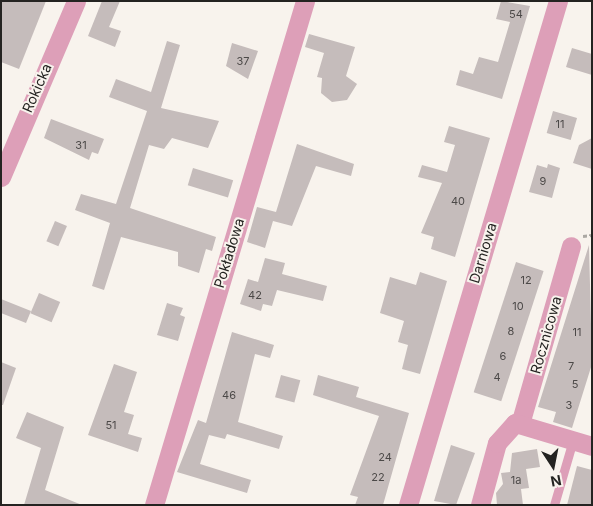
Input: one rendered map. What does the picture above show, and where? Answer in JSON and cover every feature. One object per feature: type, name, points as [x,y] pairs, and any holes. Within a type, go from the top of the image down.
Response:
[{"type":"street","name":"Rokicka","points":[[1,177],[76,1]]},
{"type":"street","name":"Pokładowa","points":[[154,505],[305,1]]},
{"type":"street","name":"Darniowa","points":[[408,505],[558,1]]},
{"type":"street","name":"Rocznicowa","points":[[517,424],[572,246]]},
{"type":"street","points":[[480,505],[497,443],[517,424],[592,446]]},
{"type":"lane","points":[[554,505],[573,440]]},
{"type":"building","points":[[1,1],[46,1],[19,69],[1,62]]},
{"type":"building","points":[[102,1],[120,1],[109,27],[121,31],[115,47],[88,36]]},
{"type":"building","points":[[501,1],[530,6],[502,99],[456,85],[460,70],[473,74],[479,57],[498,62],[510,22],[496,19]]},
{"type":"building","points":[[309,34],[355,47],[346,76],[357,84],[347,100],[332,102],[321,93],[322,78],[317,77],[324,53],[305,47]]},
{"type":"building","points":[[167,41],[180,45],[161,108],[219,121],[208,148],[172,138],[164,149],[149,145],[130,208],[216,237],[212,251],[206,249],[199,273],[178,266],[178,252],[121,237],[104,290],[92,286],[110,223],[75,210],[81,194],[116,204],[147,111],[109,97],[116,79],[151,92]]},
{"type":"building","points":[[232,43],[258,51],[248,79],[226,66]]},
{"type":"building","points":[[572,48],[592,54],[592,75],[566,67]]},
{"type":"building","points":[[553,111],[577,118],[571,140],[547,133]]},
{"type":"building","points":[[51,119],[104,139],[98,154],[92,152],[89,160],[44,138]]},
{"type":"building","points":[[449,126],[490,138],[455,257],[431,249],[434,237],[421,233],[442,183],[418,177],[422,165],[447,172],[455,145],[444,142]]},
{"type":"building","points":[[592,138],[592,169],[573,163],[579,145]]},
{"type":"building","points":[[297,144],[354,164],[351,176],[316,166],[292,226],[273,221],[265,248],[247,242],[257,207],[276,212]]},
{"type":"building","points":[[548,164],[560,168],[552,198],[529,192],[537,165],[547,168]]},
{"type":"building","points":[[193,168],[233,180],[228,197],[188,185]]},
{"type":"building","points":[[55,221],[67,226],[58,246],[46,241]]},
{"type":"building","points":[[589,245],[592,364],[572,428],[553,422],[556,412],[538,407]]},
{"type":"building","points":[[265,258],[285,263],[282,274],[327,286],[323,301],[277,290],[272,306],[263,304],[261,311],[240,304],[248,279],[258,282]]},
{"type":"building","points":[[516,262],[544,271],[501,401],[474,392]]},
{"type":"building","points":[[420,272],[447,281],[420,374],[402,369],[408,345],[398,342],[404,321],[380,313],[390,277],[416,285]]},
{"type":"building","points":[[39,293],[60,302],[52,322],[30,313]]},
{"type":"building","points":[[1,299],[31,311],[26,323],[1,313]]},
{"type":"building","points":[[167,303],[183,308],[180,315],[185,317],[178,341],[157,335]]},
{"type":"building","points":[[232,332],[274,345],[270,358],[255,354],[238,422],[283,436],[279,449],[227,434],[225,439],[209,435],[200,464],[251,480],[247,493],[177,472],[198,420],[206,423]]},
{"type":"building","points":[[1,362],[16,368],[3,405],[1,405]]},
{"type":"building","points":[[114,364],[137,372],[124,412],[134,415],[128,434],[142,438],[138,452],[88,435]]},
{"type":"building","points":[[281,375],[300,380],[294,402],[275,397]]},
{"type":"building","points":[[318,375],[359,387],[356,397],[409,413],[383,505],[355,505],[358,497],[350,495],[379,416],[313,395]]},
{"type":"building","points":[[27,412],[64,427],[45,490],[82,505],[24,505],[41,448],[16,438]]},
{"type":"building","points":[[451,445],[475,453],[456,505],[434,501]]},
{"type":"building","points":[[537,449],[540,467],[526,469],[529,488],[521,489],[523,505],[497,505],[496,493],[503,484],[501,473],[510,472],[512,453]]},
{"type":"building","points":[[577,466],[592,470],[592,505],[567,505]]}]
